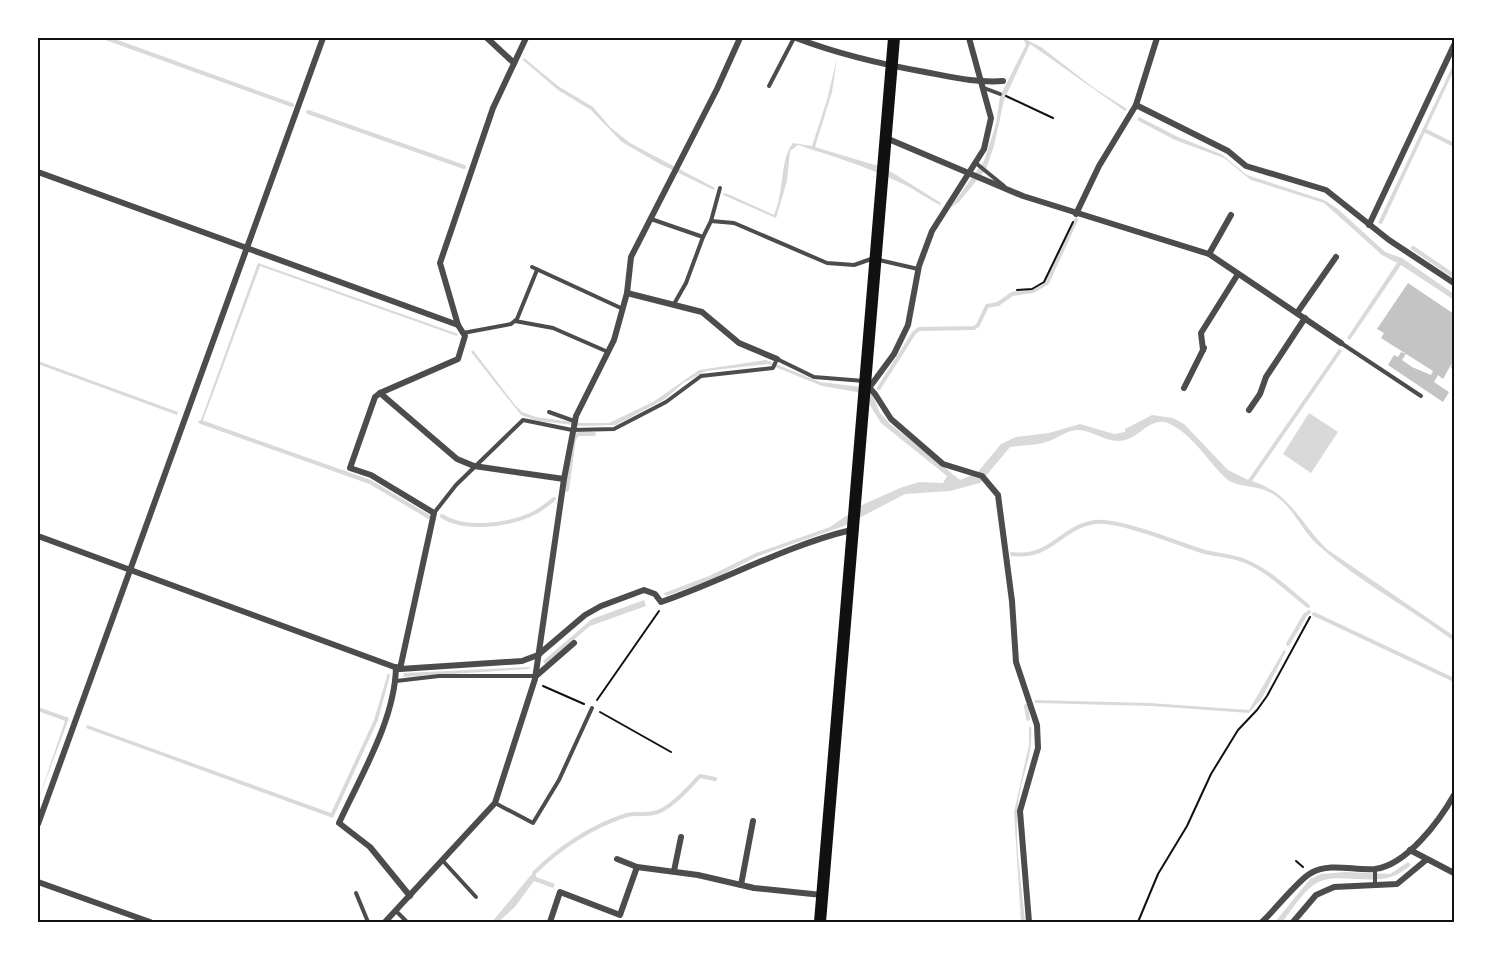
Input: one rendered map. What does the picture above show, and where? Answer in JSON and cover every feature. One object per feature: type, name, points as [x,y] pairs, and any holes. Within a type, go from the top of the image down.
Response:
[{"type":"main road","points":[[820,922],[851,527],[894,38]]},
{"type":"street","points":[[38,824],[323,38]]},
{"type":"street","points":[[487,38],[514,63]]},
{"type":"street","points":[[410,896],[370,847],[339,823],[387,720],[434,513],[371,475],[350,468],[375,397],[458,359],[463,348],[465,336],[458,325],[440,263],[493,108],[526,38]]},
{"type":"street","points":[[385,922],[495,803],[535,679],[572,430],[608,352],[623,309],[631,257],[717,89],[740,38]]},
{"type":"street","points":[[795,38],[842,55],[981,85],[1003,81]]},
{"type":"street","points":[[969,38],[991,118],[984,149],[975,176],[949,202],[932,231],[919,270],[908,325],[894,354],[864,388],[875,394],[891,419],[943,464],[986,479],[998,495],[1012,601],[1016,662],[1037,725],[1038,748],[1020,811],[1029,922]]},
{"type":"street","points":[[1076,214],[1099,166],[1136,105],[1157,38]]},
{"type":"street","points":[[1369,225],[1455,45]]},
{"type":"street","points":[[1136,105],[1228,151],[1246,166],[1326,190],[1369,225],[1455,283]]},
{"type":"street","points":[[886,138],[1011,191],[1076,214],[1209,254],[1341,343]]},
{"type":"street","points":[[38,172],[458,325]]},
{"type":"street","points":[[1209,254],[1232,215]]},
{"type":"street","points":[[1297,313],[1336,257]]},
{"type":"street","points":[[1184,388],[1204,348],[1201,333],[1238,274]]},
{"type":"street","points":[[627,293],[702,312],[739,343],[777,360]]},
{"type":"street","points":[[1249,410],[1260,394],[1266,376],[1305,318]]},
{"type":"street","points":[[380,393],[436,444],[458,459],[474,466],[564,479]]},
{"type":"street","points":[[38,536],[398,668],[522,661],[538,655],[585,615],[601,606],[644,590],[655,594],[661,602],[708,586],[762,558],[851,527]]},
{"type":"street","points":[[535,679],[574,643]]},
{"type":"street","points":[[1263,922],[1310,873],[1331,867],[1375,869],[1386,866],[1410,850],[1440,819],[1455,795]]},
{"type":"street","points":[[741,885],[753,821]]},
{"type":"street","points":[[674,872],[681,837]]},
{"type":"street","points":[[1410,850],[1426,861],[1455,873]]},
{"type":"street","points":[[617,859],[637,867],[741,885],[822,895]]},
{"type":"street","points":[[1293,922],[1316,895],[1334,887],[1397,885],[1426,861]]},
{"type":"street","points":[[550,922],[560,892],[620,915],[637,867]]},
{"type":"street","points":[[38,882],[150,922]]},
{"type":"lane","points":[[769,86],[795,38]]},
{"type":"lane","points":[[981,85],[1000,94]]},
{"type":"lane","points":[[978,166],[1011,191]]},
{"type":"lane","points":[[674,304],[686,284],[711,221],[720,188]]},
{"type":"lane","points":[[650,219],[704,237]]},
{"type":"lane","points":[[711,221],[734,223],[827,263],[855,265],[875,258],[919,270]]},
{"type":"lane","points":[[532,267],[623,309]]},
{"type":"lane","points":[[463,333],[504,327],[515,321],[537,270]]},
{"type":"lane","points":[[515,321],[553,328],[608,352]]},
{"type":"lane","points":[[1341,343],[1421,396]]},
{"type":"lane","points":[[434,513],[474,466],[522,420],[572,430],[614,429],[666,402],[701,376],[773,368],[777,360],[814,377],[864,388]]},
{"type":"lane","points":[[549,412],[575,421]]},
{"type":"lane","points":[[396,681],[439,676],[535,679]]},
{"type":"lane","points":[[495,803],[532,823],[559,780],[592,708]]},
{"type":"lane","points":[[443,861],[476,897]]},
{"type":"lane","points":[[1375,869],[1375,886]]},
{"type":"lane","points":[[356,893],[368,922]]},
{"type":"lane","points":[[396,911],[407,922]]},
{"type":"path","points":[[1008,97],[1053,117]]},
{"type":"path","points":[[1017,290],[1032,289],[1044,282],[1076,214]]},
{"type":"path","points":[[592,708],[658,611],[661,602]]},
{"type":"path","points":[[1138,922],[1158,874],[1191,819],[1211,774],[1238,730],[1267,696],[1310,617]]},
{"type":"path","points":[[535,679],[671,752]]},
{"type":"shaded area","points":[[1023,38],[1041,47],[1094,88],[1127,109],[1125,111],[1030,44],[1004,100],[994,146],[986,169],[959,202],[950,208],[984,161],[996,124],[1000,96],[1026,45]]},
{"type":"shaded area","points":[[524,58],[558,86],[593,107],[610,127],[630,143],[715,188],[714,190],[660,164],[622,142],[591,110],[558,90],[523,60]]},
{"type":"shaded area","points":[[837,58],[832,92],[815,147],[885,168],[941,203],[940,205],[887,177],[798,145],[790,151],[787,181],[776,218],[723,195],[724,193],[730,195],[774,215],[789,149],[793,143],[812,146],[827,100]]},
{"type":"shaded area","points":[[1454,63],[1454,70],[1382,224],[1378,223]]},
{"type":"shaded area","points":[[1139,117],[1178,137],[1221,154],[1247,175],[1324,200],[1338,209],[1385,252],[1402,258],[1454,294],[1454,300],[1401,265],[1350,340],[1347,338],[1397,263],[1382,255],[1324,203],[1251,180],[1224,158],[1175,140],[1137,120]]},
{"type":"shaded area","points":[[258,263],[458,334],[457,336],[260,266],[202,423],[197,422],[201,420]]},
{"type":"shaded area","points":[[1339,349],[1342,351],[1252,481],[1266,487],[1286,502],[1328,550],[1454,636],[1454,641],[1367,583],[1318,545],[1280,499],[1262,489],[1229,481],[1187,435],[1163,422],[1152,424],[1137,435],[1125,440],[1106,439],[1076,430],[1050,441],[1010,447],[980,483],[950,491],[905,494],[844,526],[758,556],[713,579],[666,596],[664,593],[709,576],[756,553],[830,527],[862,505],[900,488],[919,482],[943,483],[947,476],[881,423],[865,397],[857,392],[822,386],[768,364],[706,371],[683,383],[665,399],[616,425],[583,426],[538,421],[521,415],[471,352],[473,350],[522,412],[536,417],[579,423],[609,423],[653,402],[699,370],[766,360],[820,382],[861,387],[873,396],[880,413],[890,424],[960,480],[977,473],[1001,444],[1016,437],[1049,433],[1080,424],[1114,434],[1125,432],[1125,429],[1152,415],[1173,418],[1184,424],[1228,470],[1248,480]]},
{"type":"shaded area","points":[[38,361],[178,412],[177,415],[38,364]]},
{"type":"shaded area","points":[[1309,413],[1338,432],[1311,473],[1283,454]]},
{"type":"shaded area","points":[[644,600],[646,606],[590,626],[545,664],[543,661],[592,619]]},
{"type":"shaded area","points":[[1284,650],[1286,651],[1262,698],[1249,713],[1152,706],[1035,703],[1035,700],[1150,703],[1249,710]]},
{"type":"shaded area","points":[[530,667],[529,669],[403,677],[404,673]]},
{"type":"shaded area","points":[[388,673],[390,675],[378,720],[333,818],[86,728],[87,725],[331,813],[374,720]]},
{"type":"shaded area","points":[[38,707],[69,718],[38,801],[65,721],[38,711]]},
{"type":"shaded area","points":[[1029,727],[1031,727],[1031,747],[1019,795],[1017,819],[1025,922],[1021,922],[1014,812],[1029,745]]},
{"type":"shaded area","points":[[1408,862],[1411,865],[1399,874],[1386,878],[1373,880],[1334,878],[1323,881],[1308,890],[1282,922],[1275,922],[1310,879],[1321,874],[1345,872],[1390,874]]},
{"type":"shaded area","points":[[531,875],[555,884],[553,888],[534,881],[515,907],[498,922],[492,922]]},
{"type":"building","points":[[1408,283],[1454,314],[1454,369],[1451,368],[1452,363],[1443,379],[1438,375],[1434,382],[1449,392],[1443,402],[1388,365],[1394,355],[1398,357],[1401,352],[1406,354],[1402,360],[1412,367],[1431,375],[1433,371],[1381,338],[1384,333],[1377,329]]},
{"type":"waterway","points":[[106,38],[292,105]]},
{"type":"waterway","points":[[308,112],[464,167]]},
{"type":"waterway","points":[[1424,130],[1454,145]]},
{"type":"waterway","points":[[879,388],[914,333],[919,329],[974,328],[978,325],[987,306],[998,304],[1012,294],[1033,291],[1047,283],[1076,220]]},
{"type":"waterway","points":[[1413,248],[1454,276]]},
{"type":"waterway","points":[[201,422],[370,482],[429,517]]},
{"type":"waterway","points":[[567,490],[574,439],[578,434],[594,434]]},
{"type":"waterway","points":[[442,516],[462,524],[498,524],[530,515],[554,499]]},
{"type":"waterway","points":[[1012,554],[1037,552],[1083,525],[1095,522],[1119,524],[1205,552],[1245,561],[1270,575],[1308,606]]},
{"type":"waterway","points":[[1288,644],[1309,612]]},
{"type":"waterway","points":[[1314,614],[1454,680]]},
{"type":"waterway","points":[[1026,706],[1028,719]]},
{"type":"waterway","points":[[534,877],[534,873],[554,855],[601,825],[631,814],[653,813],[662,810],[677,799],[700,776],[715,779]]}]
